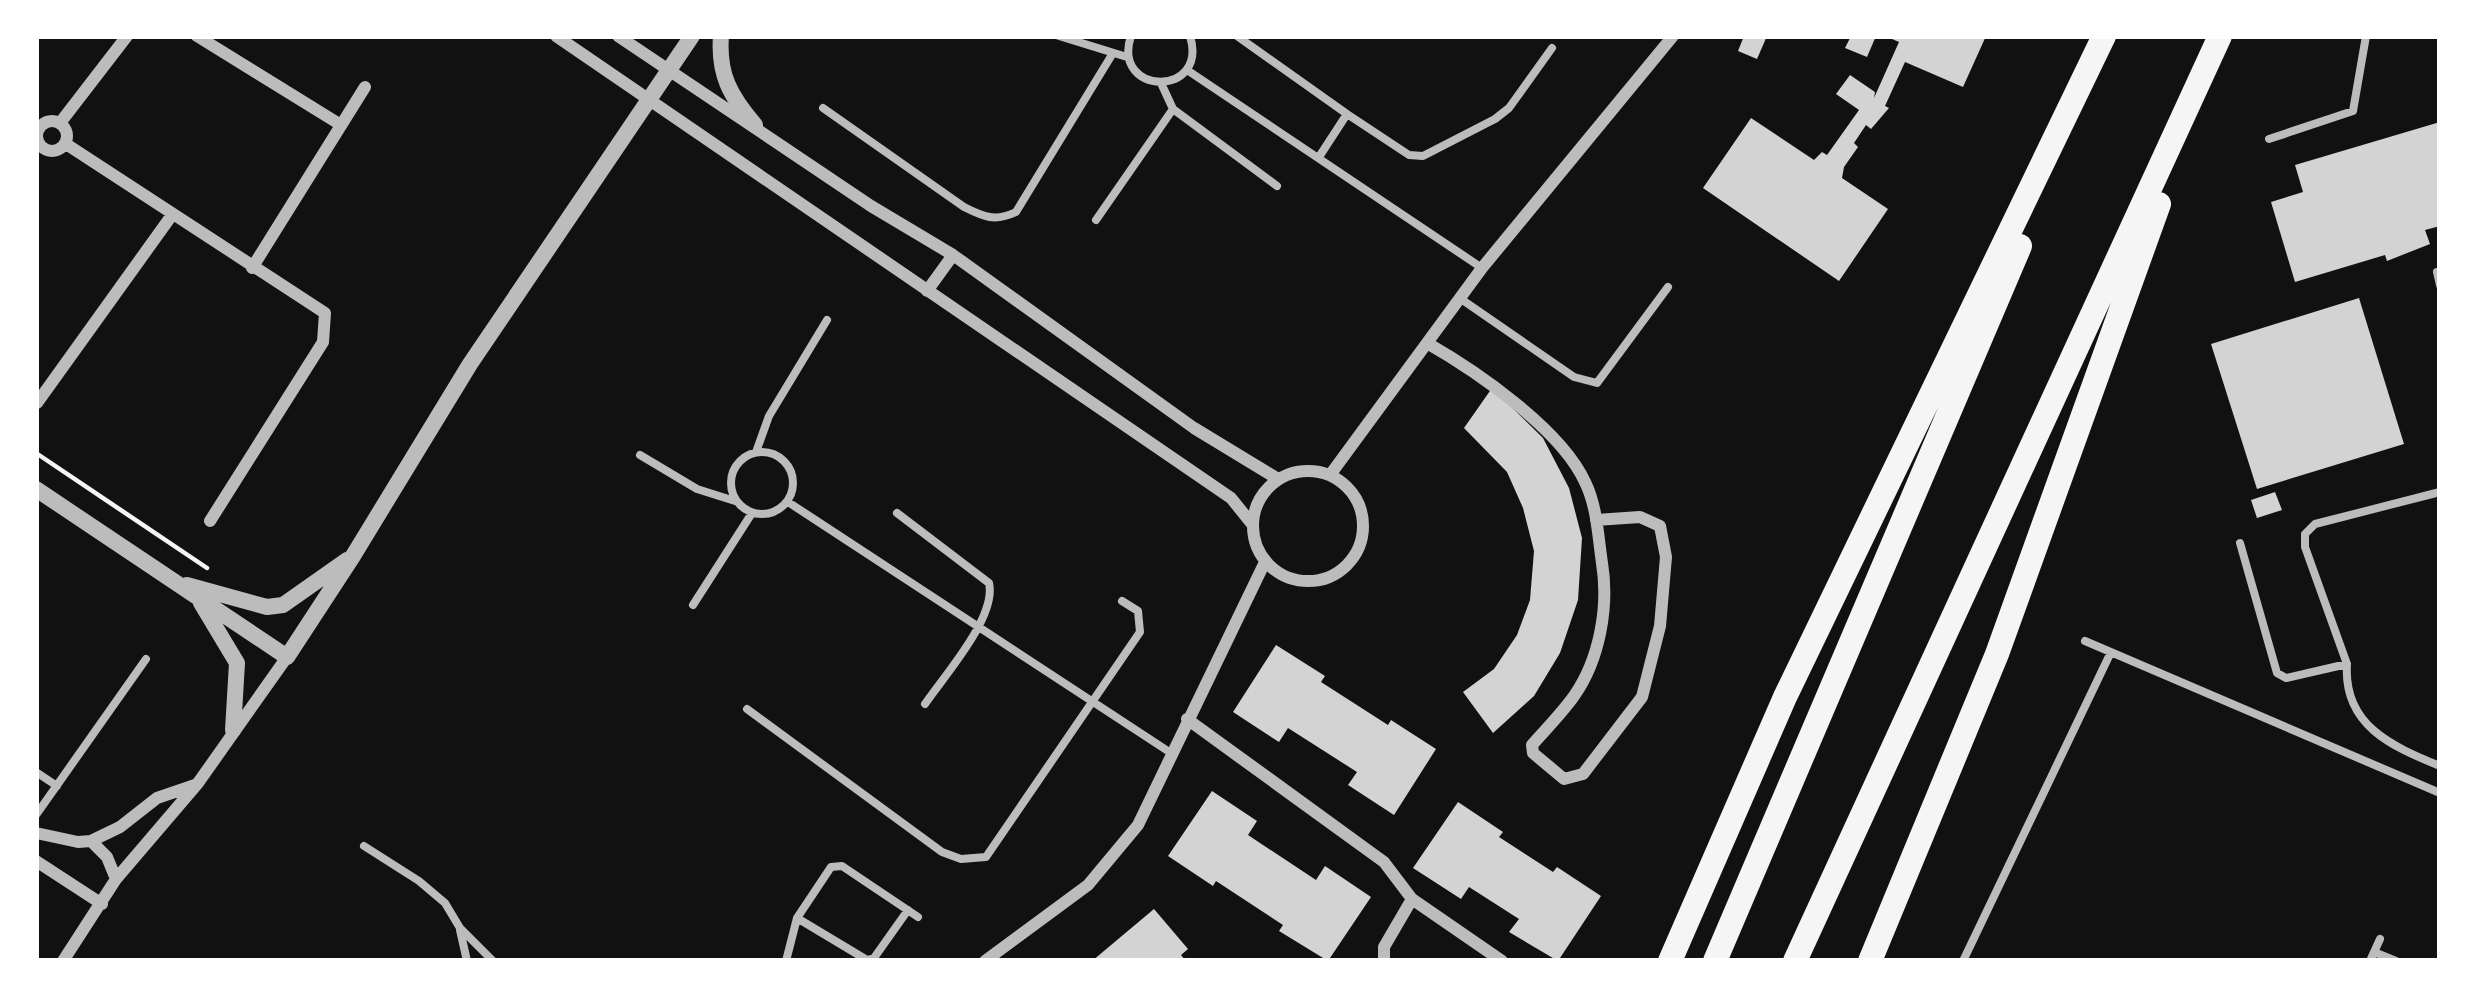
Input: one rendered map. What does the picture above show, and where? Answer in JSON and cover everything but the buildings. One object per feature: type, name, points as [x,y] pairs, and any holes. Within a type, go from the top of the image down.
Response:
[{"type":"highway","points":[[1673,955],[1785,697],[2107,36]]},
{"type":"highway","points":[[1715,961],[2107,36]]},
{"type":"highway","points":[[1795,961],[2217,42]]},
{"type":"highway","points":[[1870,961],[1997,654],[2217,42]]},
{"type":"street","points":[[60,123],[127,36]]},
{"type":"street","points":[[197,36],[341,125]]},
{"type":"street","points":[[556,36],[1231,498],[1252,524]]},
{"type":"street","points":[[618,36],[952,255],[1194,428],[1278,479]]},
{"type":"street","points":[[63,961],[116,879],[198,783],[286,657],[470,364],[692,36]]},
{"type":"street","points":[[722,36],[719,61],[725,84],[754,124]]},
{"type":"street","points":[[1330,475],[1482,268],[1673,36]]},
{"type":"street","points":[[252,268],[364,88]]},
{"type":"street","points":[[50,121],[60,123],[67,131],[66,144],[47,151],[37,142],[37,128],[50,121]]},
{"type":"street","points":[[66,144],[325,313],[323,342],[210,521]]},
{"type":"street","points":[[37,404],[172,215]]},
{"type":"street","points":[[927,291],[952,255]]},
{"type":"street","points":[[1427,343],[1474,370],[1523,409],[1584,478],[1596,520],[1606,600],[1602,621],[1576,694],[1532,745],[1533,753],[1564,779],[1583,774],[1642,697],[1660,626],[1666,557],[1660,526],[1640,517],[1596,520]]},
{"type":"street","points":[[1313,470],[1330,475],[1346,485],[1363,517],[1357,554],[1329,578],[1292,580],[1265,562],[1254,543],[1255,507],[1278,479],[1313,470]]},
{"type":"street","points":[[36,489],[286,657]]},
{"type":"street","points":[[176,582],[267,607],[284,605],[353,556]]},
{"type":"street","points":[[985,961],[1088,885],[1138,825],[1265,562]]},
{"type":"street","points":[[197,597],[237,663],[232,730]]},
{"type":"street","points":[[1187,719],[1384,862],[1412,899],[1502,961]]},
{"type":"street","points":[[36,833],[92,841],[120,827],[157,798],[198,783]]},
{"type":"street","points":[[92,841],[107,857],[116,879]]},
{"type":"street","points":[[36,861],[102,904]]},
{"type":"street","points":[[1384,961],[1384,947],[1412,899]]},
{"type":"lane","points":[[1131,36],[1127,57],[1134,71],[1161,83],[1187,70],[1193,57],[1190,36]]},
{"type":"lane","points":[[1237,36],[1347,115],[1409,155],[1423,156],[1509,108],[1552,48]]},
{"type":"lane","points":[[2269,139],[2353,111],[2366,36]]},
{"type":"lane","points":[[1064,37],[1127,57]]},
{"type":"lane","points":[[823,108],[964,207],[985,218],[1002,219],[1016,212],[1113,53]]},
{"type":"lane","points":[[1187,70],[1482,268]]},
{"type":"lane","points":[[1161,83],[1173,110],[1277,186]]},
{"type":"lane","points":[[1096,220],[1173,110]]},
{"type":"lane","points":[[1319,157],[1347,115]]},
{"type":"lane","points":[[2437,272],[2440,285]]},
{"type":"lane","points":[[1460,298],[1574,377],[1597,383],[1668,286]]},
{"type":"lane","points":[[756,452],[769,416],[827,320]]},
{"type":"lane","points":[[640,455],[752,513],[772,513],[788,502],[794,477],[789,466],[780,457],[756,452],[745,457],[731,477],[736,501]]},
{"type":"lane","points":[[2440,492],[2314,524],[2305,534],[2347,664],[2350,701],[2362,722],[2409,753],[2440,766]]},
{"type":"lane","points":[[788,502],[1171,753]]},
{"type":"lane","points":[[693,605],[752,513]]},
{"type":"lane","points":[[897,513],[989,584],[992,597],[979,626],[925,704]]},
{"type":"lane","points":[[2240,543],[2277,673],[2286,678],[2347,664]]},
{"type":"lane","points":[[747,709],[918,836],[961,859],[976,860],[986,857],[1140,632],[1138,611],[1122,601]]},
{"type":"lane","points":[[2085,641],[2440,793]]},
{"type":"lane","points":[[1963,961],[2111,652]]},
{"type":"lane","points":[[36,815],[146,659]]},
{"type":"lane","points":[[36,772],[56,786]]},
{"type":"lane","points":[[364,846],[445,903],[460,928],[493,961]]},
{"type":"lane","points":[[786,961],[797,917],[836,865],[918,917]]},
{"type":"lane","points":[[797,917],[868,960],[908,910]]},
{"type":"lane","points":[[460,928],[467,961]]},
{"type":"lane","points":[[2380,939],[2372,956],[2396,961]]},
{"type":"path","points":[[36,453],[222,578]]}]
